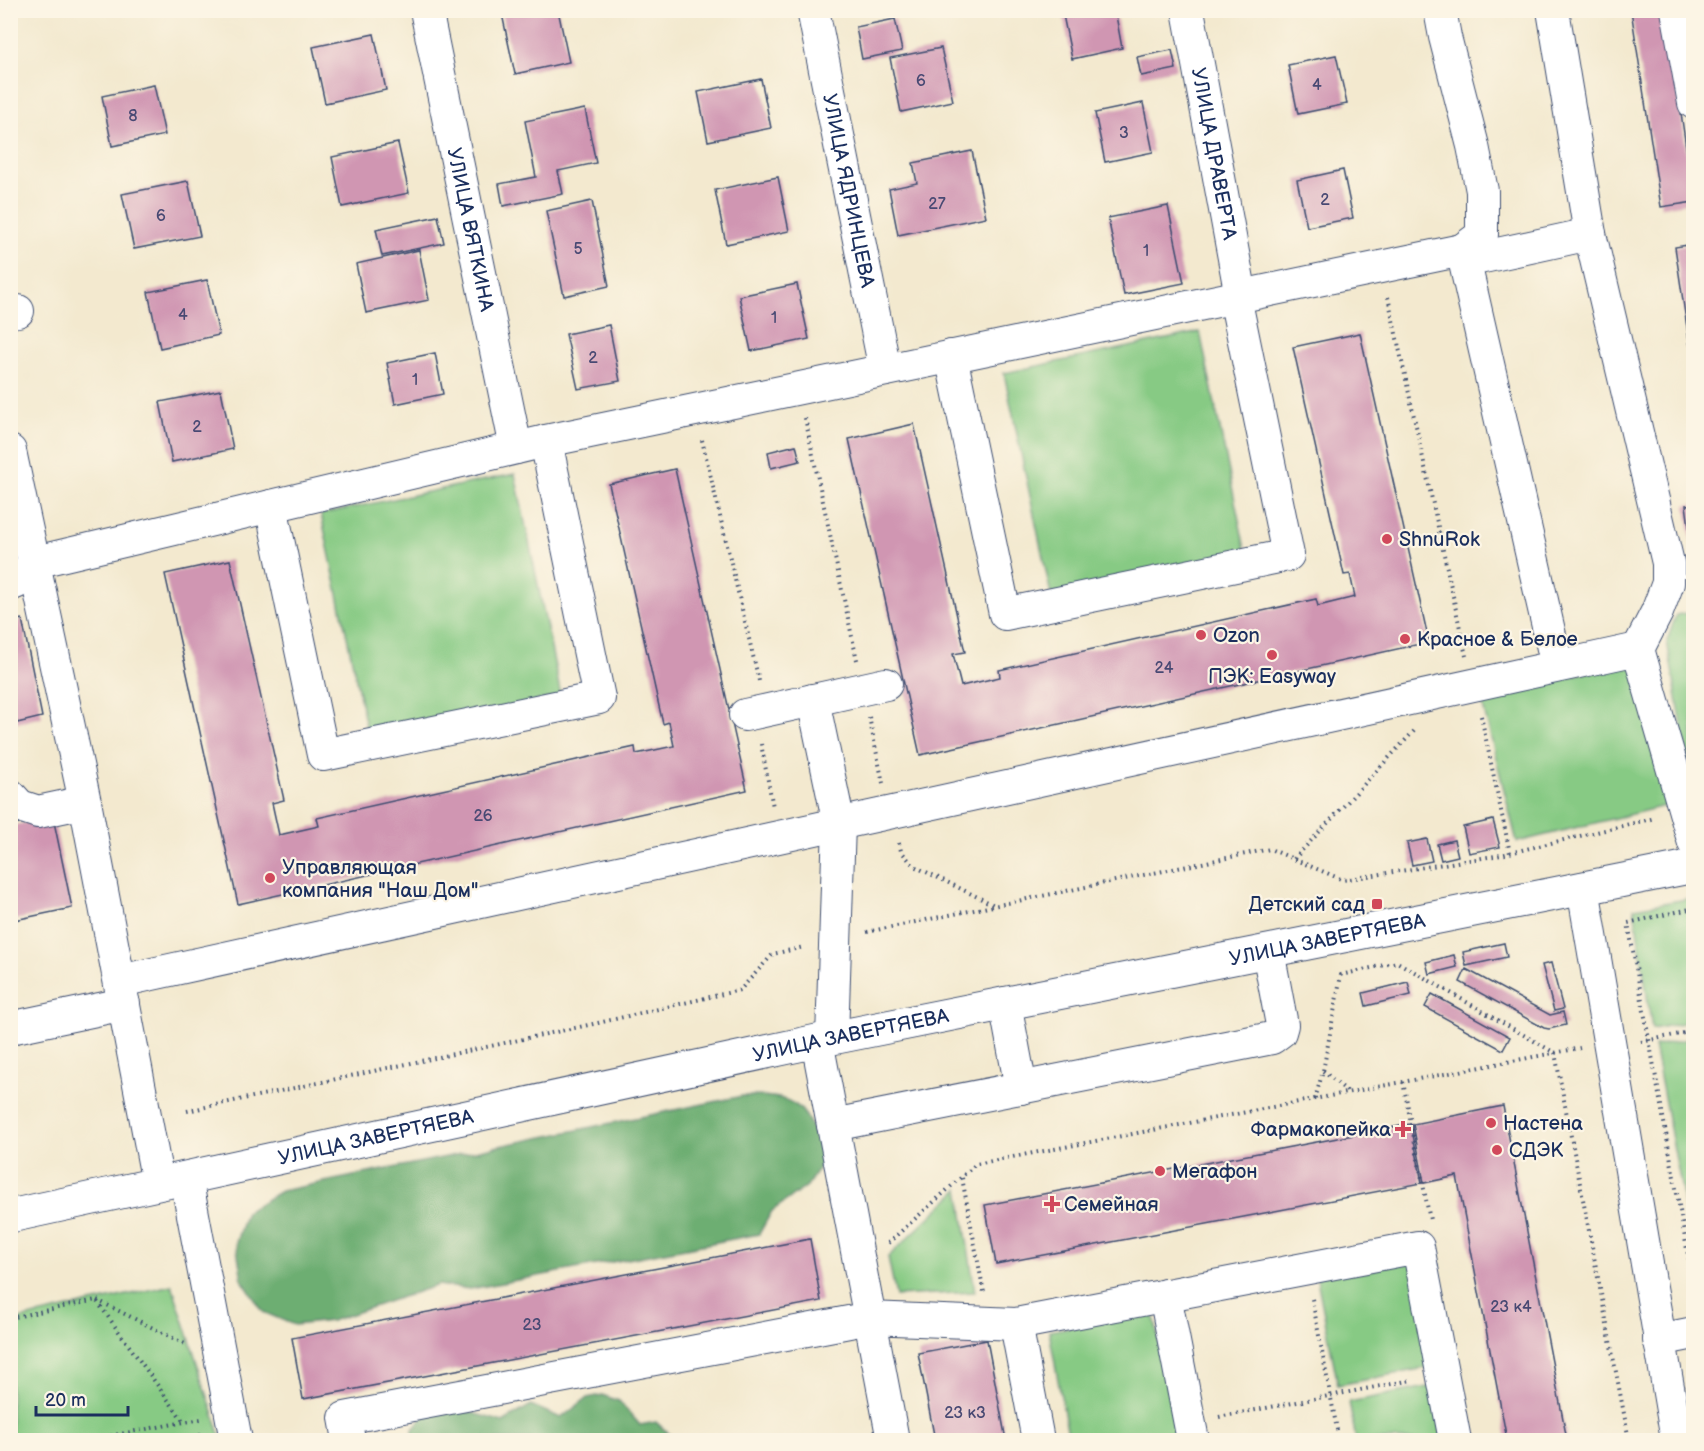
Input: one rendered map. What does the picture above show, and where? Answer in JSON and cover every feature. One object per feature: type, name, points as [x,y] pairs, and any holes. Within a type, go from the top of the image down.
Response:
[{"type":"main road","name":"УЛИЦА ЗАВЕРТЯЕВА","points":[[10,1216],[824,1040],[1694,866]]},
{"type":"street","name":"УЛИЦА ВЯТКИНА","points":[[271,506],[323,755],[599,698],[531,444],[426,10]]},
{"type":"street","name":"УЛИЦА ЯДРИНЦЕВА","points":[[813,10],[885,370]]},
{"type":"street","name":"УЛИЦА ДРАВЕРТА","points":[[951,356],[1005,614],[1288,555],[1238,296],[1188,10]]},
{"type":"street","points":[[1440,10],[1482,191],[1482,234],[1463,256]]},
{"type":"street","points":[[1553,10],[1590,234],[1668,562],[1668,583],[1657,612],[1638,649],[1694,843]]},
{"type":"street","points":[[1677,10],[1694,103]]},
{"type":"street","points":[[10,585],[17,582],[35,562],[531,444],[1382,266],[1463,256],[1590,234]]},
{"type":"street","points":[[1463,256],[1557,666]]},
{"type":"street","points":[[10,451],[86,801],[122,993],[172,1180],[236,1440]]},
{"type":"street","points":[[10,1028],[122,993],[779,836],[1638,649]]},
{"type":"street","points":[[756,712],[886,684]]},
{"type":"street","points":[[813,700],[839,824],[835,939],[824,1040],[833,1125],[893,1440]]},
{"type":"street","points":[[10,795],[20,806],[38,812],[86,801]]},
{"type":"street","points":[[1583,888],[1677,1440]]},
{"type":"street","points":[[833,1125],[1272,1038],[1280,1032],[1282,1025],[1268,951]]},
{"type":"street","points":[[1005,1004],[1021,1088]]},
{"type":"street","points":[[349,1440],[345,1418],[870,1318],[1003,1323],[1418,1247],[1455,1440]]},
{"type":"street","points":[[1165,1295],[1191,1431]]},
{"type":"street","points":[[1003,1323],[1038,1440]]},
{"type":"street","points":[[1659,1340],[1694,1334]]},
{"type":"path","points":[[1382,266],[1510,853]]},
{"type":"path","points":[[695,410],[761,728],[761,747],[779,836]]},
{"type":"path","points":[[1294,859],[1417,729]]},
{"type":"path","points":[[188,1111],[598,1023],[740,990],[773,954],[901,924],[1270,849],[1343,880],[1510,853],[1684,810]]},
{"type":"path","points":[[1694,908],[1628,923],[1694,1288]]},
{"type":"path","points":[[1316,1099],[1341,975],[1397,962],[1555,1053],[1629,1440]]},
{"type":"path","points":[[860,1266],[976,1164],[1555,1053],[1609,1043],[1649,1040],[1694,1031]]},
{"type":"path","points":[[1323,1071],[1349,1093]]},
{"type":"path","points":[[1403,1082],[1434,1244],[1418,1247]]},
{"type":"path","points":[[962,1178],[1003,1323]]},
{"type":"path","points":[[1306,1268],[1339,1440]]},
{"type":"path","points":[[96,1300],[184,1422]]},
{"type":"path","points":[[10,1318],[96,1300],[190,1347]]},
{"type":"path","points":[[1191,1431],[1330,1395],[1443,1374]]},
{"type":"path","points":[[87,1440],[203,1419]]},
{"type":"green space","points":[[1200,332],[1246,554],[1051,595],[1004,373]]},
{"type":"green space","points":[[515,474],[561,696],[368,736],[321,514]]},
{"type":"green space","points":[[1693,612],[1693,789],[1667,641],[1676,615]]},
{"type":"green space","points":[[1638,660],[1673,804],[1517,842],[1481,698]]},
{"type":"green space","points":[[1693,898],[1693,1021],[1652,1029],[1634,908]]},
{"type":"green space","points":[[1694,1038],[1693,1248],[1654,1046]]},
{"type":"green space","points":[[742,1096],[777,1098],[794,1104],[806,1116],[824,1160],[807,1186],[772,1211],[759,1234],[470,1289],[438,1285],[331,1321],[294,1325],[263,1312],[242,1280],[236,1242],[246,1212],[281,1191]]},
{"type":"green space","points":[[959,1189],[975,1292],[896,1296],[888,1257]]},
{"type":"green space","points":[[1414,1254],[1436,1366],[1338,1385],[1316,1274]]},
{"type":"green space","points":[[172,1285],[222,1440],[11,1440],[10,1321]]},
{"type":"green space","points":[[1153,1311],[1178,1440],[1069,1440],[1049,1331]]},
{"type":"green space","points":[[1433,1386],[1443,1440],[1356,1440],[1349,1402]]},
{"type":"green space","points":[[602,1395],[619,1401],[640,1425],[656,1422],[676,1440],[412,1440],[413,1429],[423,1417],[456,1408],[503,1422],[531,1405],[561,1418],[587,1398]]},
{"type":"building","points":[[517,10],[558,10],[569,62],[515,74],[502,14]]},
{"type":"building","points":[[1062,10],[1115,10],[1122,48],[1072,59]]},
{"type":"building","points":[[1631,10],[1666,10],[1694,202],[1661,207]]},
{"type":"building","points":[[895,19],[902,51],[862,59],[856,27]]},
{"type":"building","points":[[374,34],[386,90],[325,103],[313,47]]},
{"type":"building","points":[[941,48],[953,101],[901,112],[890,58]]},
{"type":"building","points":[[1172,50],[1176,69],[1141,76],[1137,57]]},
{"type":"building","points":[[1336,55],[1347,104],[1298,114],[1288,65]]},
{"type":"building","points":[[761,79],[771,128],[708,141],[698,92]]},
{"type":"building","points":[[154,85],[165,135],[112,146],[102,96]]},
{"type":"building","points":[[1143,103],[1153,152],[1105,162],[1095,113]]},
{"type":"building","points":[[585,109],[596,163],[558,171],[563,194],[503,206],[499,184],[536,177],[525,121]]},
{"type":"building","points":[[398,143],[409,193],[342,207],[332,157]]},
{"type":"building","points":[[972,151],[986,217],[898,235],[889,189],[917,183],[913,163]]},
{"type":"building","points":[[1343,170],[1353,218],[1307,227],[1297,180]]},
{"type":"building","points":[[778,177],[789,231],[726,244],[715,190]]},
{"type":"building","points":[[188,181],[200,236],[134,249],[122,194]]},
{"type":"building","points":[[592,201],[609,286],[564,296],[546,211]]},
{"type":"building","points":[[1168,206],[1184,283],[1124,295],[1108,218]]},
{"type":"building","points":[[438,216],[444,243],[382,256],[376,229]]},
{"type":"building","points":[[1694,244],[1694,361],[1692,361],[1675,247]]},
{"type":"building","points":[[419,250],[429,300],[366,313],[356,264]]},
{"type":"building","points":[[207,280],[219,335],[160,348],[148,292]]},
{"type":"building","points":[[797,284],[809,339],[751,351],[739,296]]},
{"type":"building","points":[[609,325],[620,381],[578,389],[566,334]]},
{"type":"building","points":[[1360,333],[1429,642],[920,755],[849,439],[914,424],[965,652],[953,654],[961,686],[1000,677],[999,670],[1316,599],[1318,606],[1355,597],[1350,574],[1344,575],[1293,347]]},
{"type":"building","points":[[435,353],[443,394],[395,404],[387,363]]},
{"type":"building","points":[[221,390],[233,449],[172,462],[160,402]]},
{"type":"building","points":[[796,445],[800,461],[771,468],[768,452]]},
{"type":"building","points":[[675,469],[747,790],[238,904],[165,574],[230,560],[284,800],[272,803],[279,835],[319,826],[317,818],[635,747],[636,754],[674,746],[669,722],[663,724],[609,484]]},
{"type":"building","points":[[1694,504],[1694,541],[1691,541],[1686,505]]},
{"type":"building","points":[[22,619],[42,717],[17,723],[10,692],[10,622]]},
{"type":"building","points":[[53,817],[72,908],[10,921],[10,826]]},
{"type":"building","points":[[1493,820],[1500,847],[1469,853],[1463,827]]},
{"type":"building","points":[[1427,839],[1432,861],[1412,865],[1407,843]]},
{"type":"building","points":[[1454,840],[1458,856],[1441,860],[1437,844]]},
{"type":"building","points":[[1504,943],[1507,957],[1466,966],[1463,952]]},
{"type":"building","points":[[1454,955],[1457,967],[1429,974],[1426,962]]},
{"type":"building","points":[[1551,963],[1563,1009],[1554,1011],[1542,965]]},
{"type":"building","points":[[1466,969],[1550,1015],[1563,1012],[1566,1025],[1544,1028],[1460,982]]},
{"type":"building","points":[[1408,982],[1411,995],[1366,1006],[1363,993]]},
{"type":"building","points":[[1432,994],[1510,1037],[1503,1050],[1425,1007]]},
{"type":"building","points":[[1503,1106],[1567,1440],[1507,1440],[1457,1176],[1424,1183],[1413,1124]]},
{"type":"building","points":[[1411,1124],[1422,1183],[996,1264],[985,1205]]},
{"type":"building","points":[[810,1239],[821,1301],[303,1399],[292,1338]]},
{"type":"building","points":[[987,1340],[1006,1440],[935,1440],[918,1353]]},
{"type":"building","points":[[1694,1384],[1694,1414],[1692,1414],[1687,1386]]},
{"type":"place","name":"ShnuRok","points":[[1387,539]]},
{"type":"place","name":"Ozon","points":[[1201,635]]},
{"type":"place","name":"Красное & Белое","points":[[1405,639]]},
{"type":"place","name":"ПЭК: Easyway","points":[[1272,655]]},
{"type":"place","name":"Управляющая компания \"Наш Дом\"","points":[[270,878]]},
{"type":"place","name":"Детский сад","points":[[1377,904]]},
{"type":"place","name":"Настена","points":[[1491,1123]]},
{"type":"place","name":"Фармакопейка","points":[[1403,1129]]},
{"type":"place","name":"СДЭК","points":[[1497,1150]]},
{"type":"place","name":"Мегафон","points":[[1160,1171]]},
{"type":"place","name":"Семейная","points":[[1052,1204]]}]
